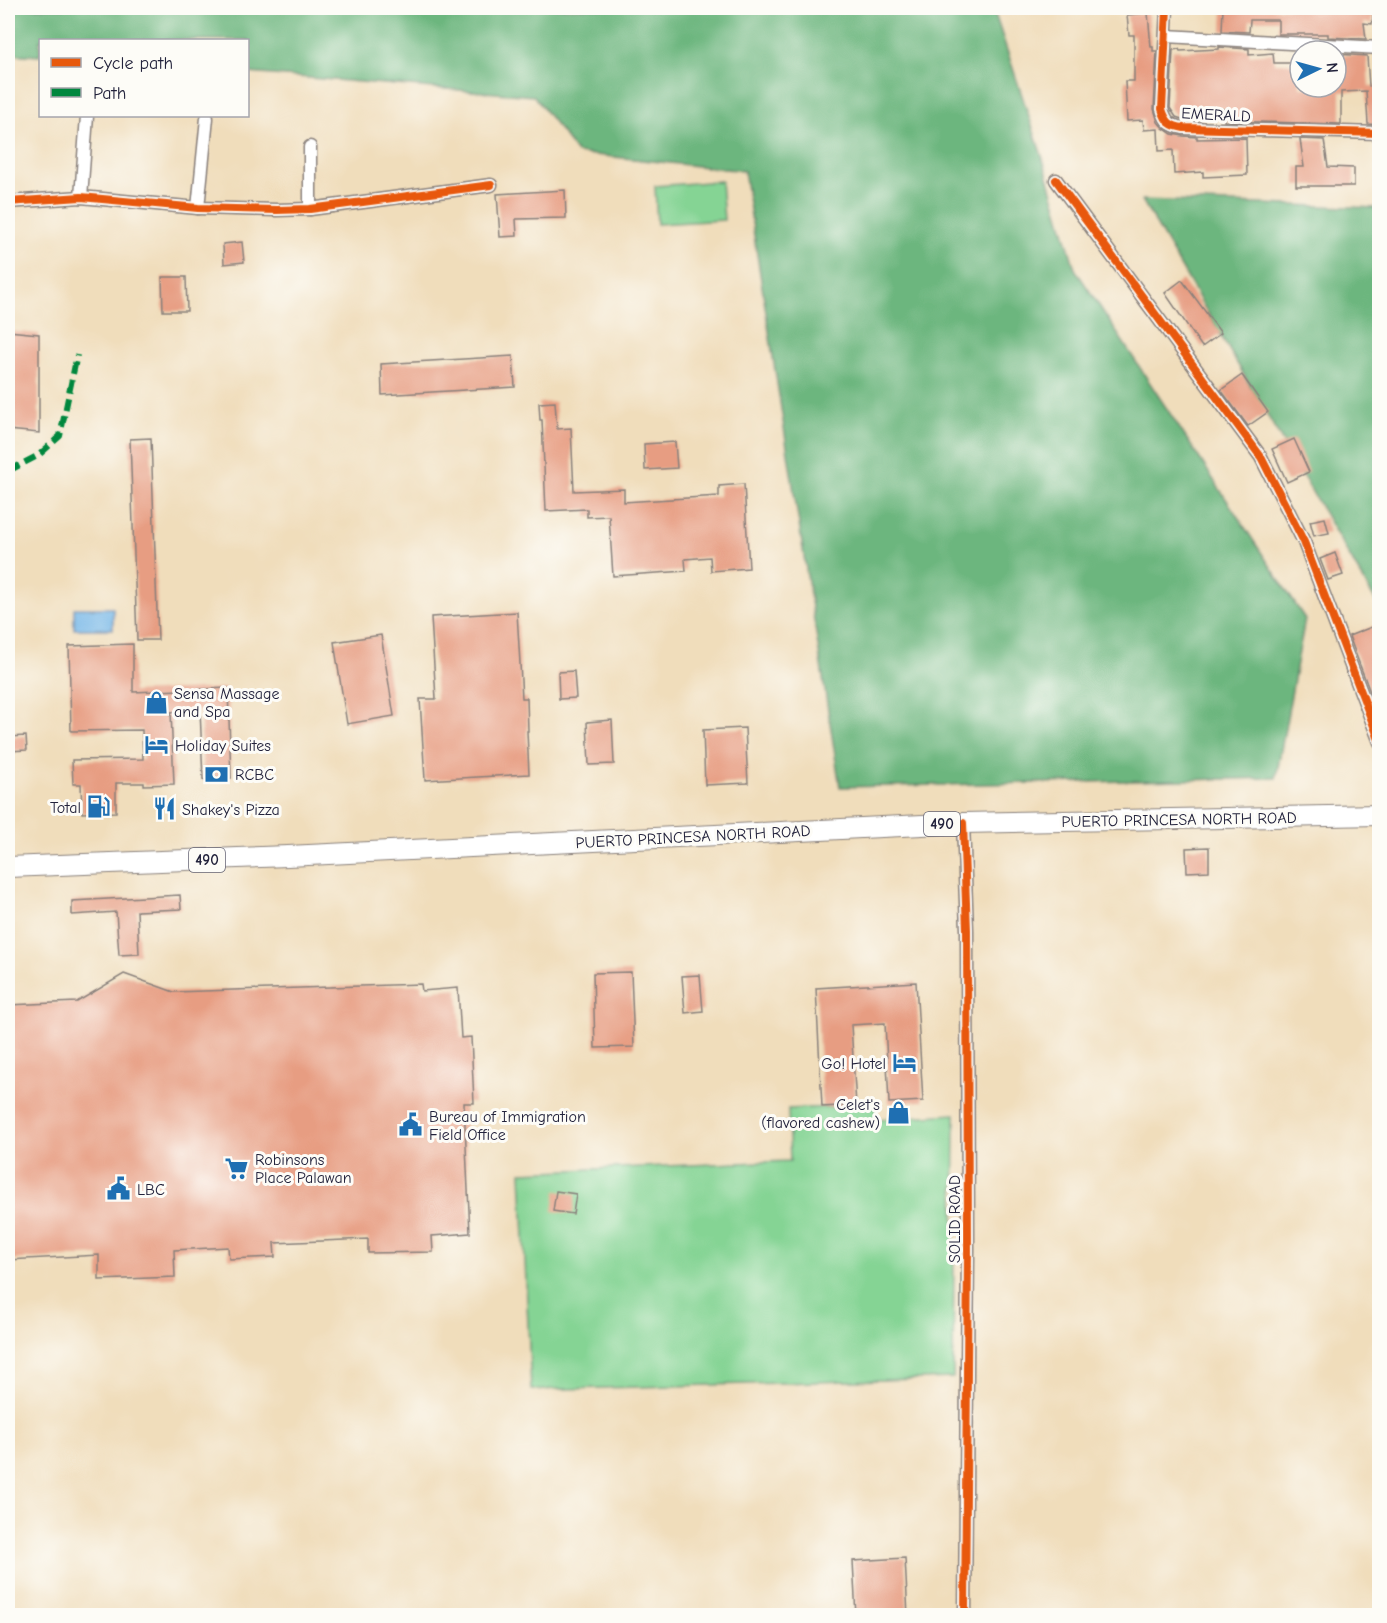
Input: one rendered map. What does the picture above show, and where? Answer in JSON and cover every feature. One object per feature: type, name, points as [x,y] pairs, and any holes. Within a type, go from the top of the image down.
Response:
[{"type":"main road","name":"PUERTO PRINCESA NORTH ROAD","points":[[8,867],[276,857],[963,823],[1380,815]]},
{"type":"street","name":"EMERALD","points":[[1167,8],[1162,109],[1166,121],[1174,127],[1380,133]]},
{"type":"street","points":[[1166,36],[1380,48]]},
{"type":"street","points":[[81,198],[87,117]]},
{"type":"street","points":[[198,208],[207,118]]},
{"type":"street","points":[[310,147],[310,209]]},
{"type":"street","points":[[1056,180],[1261,456],[1304,542],[1380,742]]},
{"type":"street","points":[[8,202],[81,198],[198,208],[310,209],[490,185]]},
{"type":"street","name":"SOLID ROAD","points":[[963,823],[967,930],[968,1238],[965,1616]]},
{"type":"green space","points":[[8,8],[993,8],[1042,156],[1075,269],[1305,619],[1276,778],[840,787],[744,171],[577,153],[534,96],[249,73],[249,39],[39,39],[39,56],[8,54]]},
{"type":"green space","points":[[721,181],[724,220],[657,224],[655,186]]},
{"type":"green space","points":[[1142,200],[1379,208],[1379,607]]},
{"type":"green space","points":[[875,1105],[877,1119],[955,1114],[953,1378],[531,1390],[521,1172],[790,1161],[788,1109]]},
{"type":"water","points":[[74,608],[113,608],[113,629],[74,629]]},
{"type":"building","points":[[1223,8],[1374,8],[1372,24],[1364,23],[1366,39],[1328,37],[1328,34],[1278,34],[1278,20],[1250,20],[1249,32],[1222,31]]},
{"type":"building","points":[[1148,13],[1151,47],[1153,51],[1157,51],[1154,109],[1158,122],[1172,134],[1197,137],[1197,139],[1246,138],[1247,175],[1203,177],[1203,172],[1174,174],[1173,150],[1159,151],[1158,129],[1144,130],[1143,120],[1127,121],[1125,81],[1134,81],[1134,35],[1129,35],[1127,15]]},
{"type":"building","points":[[1219,47],[1249,49],[1249,55],[1273,53],[1274,63],[1288,63],[1288,99],[1341,99],[1341,124],[1224,121],[1224,109],[1194,111],[1195,120],[1176,117],[1170,108],[1173,50],[1219,49]]},
{"type":"building","points":[[1348,55],[1367,56],[1369,86],[1380,85],[1380,125],[1368,124],[1366,91],[1348,92]]},
{"type":"building","points":[[1300,139],[1324,140],[1328,167],[1354,168],[1354,186],[1296,186],[1296,167],[1304,167]]},
{"type":"building","points":[[565,190],[566,218],[516,219],[517,236],[500,237],[497,194]]},
{"type":"building","points":[[242,242],[244,262],[224,264],[223,244]]},
{"type":"building","points":[[162,277],[186,277],[187,311],[163,311]]},
{"type":"building","points":[[1182,280],[1221,333],[1202,347],[1165,293]]},
{"type":"building","points":[[8,331],[39,334],[39,433],[8,430]]},
{"type":"building","points":[[513,356],[515,387],[382,395],[381,364]]},
{"type":"building","points":[[1242,375],[1268,412],[1248,426],[1221,390]]},
{"type":"building","points":[[555,402],[557,429],[571,428],[574,491],[624,489],[624,502],[719,496],[719,486],[744,484],[749,568],[711,571],[710,557],[685,559],[686,571],[613,576],[609,516],[587,517],[587,509],[546,511],[542,420],[540,420],[539,403]]},
{"type":"building","points":[[151,438],[158,640],[137,640],[130,439]]},
{"type":"building","points":[[1294,439],[1309,472],[1287,482],[1272,449]]},
{"type":"building","points":[[675,442],[677,468],[645,470],[644,444]]},
{"type":"building","points":[[1325,518],[1329,533],[1314,536],[1310,521]]},
{"type":"building","points":[[1335,553],[1343,575],[1328,580],[1320,559]]},
{"type":"building","points":[[517,612],[522,698],[527,698],[529,774],[425,780],[420,699],[436,699],[431,617]]},
{"type":"building","points":[[1374,626],[1380,641],[1380,713],[1378,713],[1349,636]]},
{"type":"building","points":[[381,635],[394,716],[347,724],[334,642]]},
{"type":"building","points":[[133,644],[133,692],[228,688],[231,778],[203,780],[200,710],[171,712],[174,784],[116,783],[116,812],[82,813],[81,784],[73,784],[72,760],[143,759],[142,730],[71,731],[69,646]]},
{"type":"building","points":[[574,671],[576,698],[559,699],[558,672]]},
{"type":"building","points":[[612,720],[614,764],[589,765],[587,722]]},
{"type":"building","points":[[745,728],[748,783],[705,785],[703,730]]},
{"type":"building","points":[[26,736],[27,750],[8,751],[8,737]]},
{"type":"building","points":[[1209,847],[1209,871],[1187,872],[1186,848]]},
{"type":"building","points":[[180,895],[181,909],[137,911],[139,954],[119,955],[116,912],[72,915],[72,901]]},
{"type":"building","points":[[631,972],[634,1047],[595,1048],[593,973]]},
{"type":"building","name":"Robinsons Place Palawan","points":[[124,974],[174,992],[421,984],[422,991],[458,988],[461,1038],[471,1037],[474,1103],[464,1103],[470,1233],[432,1236],[433,1252],[368,1253],[368,1239],[274,1243],[275,1257],[229,1259],[228,1247],[174,1250],[175,1277],[99,1280],[99,1255],[8,1260],[8,1005],[77,1002]]},
{"type":"building","points":[[700,975],[703,1011],[685,1013],[682,976]]},
{"type":"building","name":"Go! Hotel","points":[[916,982],[923,1101],[889,1103],[885,1023],[851,1025],[856,1105],[822,1107],[816,988]]},
{"type":"building","points":[[556,1191],[576,1194],[573,1214],[553,1211]]},
{"type":"building","points":[[905,1558],[908,1616],[856,1616],[853,1561]]},
{"type":"marked path","points":[[8,469],[39,455],[60,436],[77,355]]},
{"type":"cycle path","points":[[1167,8],[1162,109],[1172,125],[1184,128],[1380,133]]},
{"type":"cycle path","points":[[1056,180],[1261,457],[1304,542],[1380,742]]},
{"type":"cycle path","points":[[8,202],[81,197],[198,208],[310,209],[491,185]]},
{"type":"cycle path","points":[[963,823],[967,930],[968,1250],[965,1616]]},
{"type":"place","name":"Sensa Massage and Spa","points":[[156,702]]},
{"type":"place","name":"Holiday Suites","points":[[157,745]]},
{"type":"place","name":"RCBC","points":[[217,774]]},
{"type":"place","name":"Total","points":[[99,807]]},
{"type":"place","name":"Shakey's Pizza","points":[[164,809]]},
{"type":"place","name":"Go! Hotel","points":[[904,1063]]},
{"type":"place","name":"Celet's (flavored cashew)","points":[[898,1113]]},
{"type":"place","name":"Bureau of Immigration Field Office","points":[[411,1125]]},
{"type":"place","name":"Robinsons Place Palawan","points":[[237,1168]]},
{"type":"place","name":"LBC","points":[[119,1189]]}]
